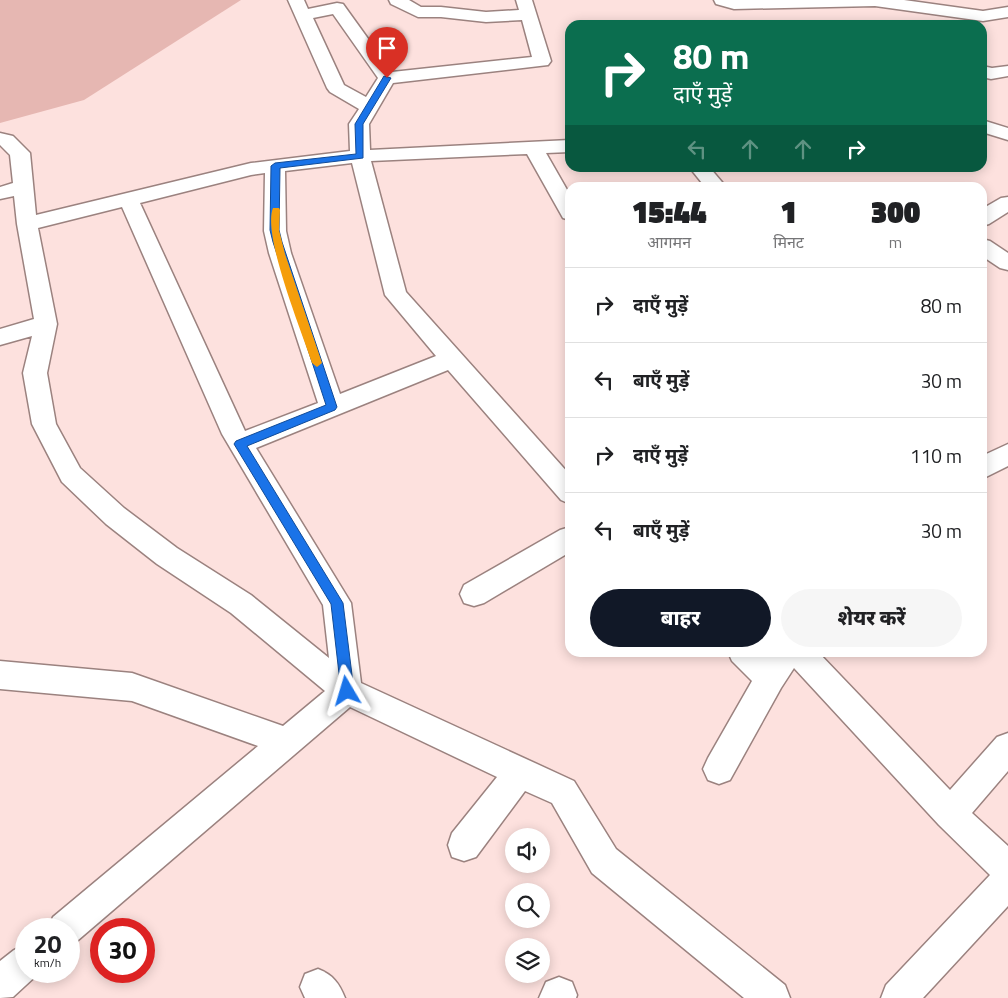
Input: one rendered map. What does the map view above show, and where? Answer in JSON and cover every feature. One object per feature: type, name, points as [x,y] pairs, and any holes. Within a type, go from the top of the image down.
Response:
[{"type":"street","points":[[387,78],[542,61],[526,7],[496,17],[418,12],[397,0]]},
{"type":"street","points":[[722,0],[734,4],[875,1],[982,16],[1008,12]]},
{"type":"street","points":[[370,108],[336,88],[299,7],[337,8],[387,78]]},
{"type":"street","points":[[987,72],[992,74],[1008,71]]},
{"type":"street","points":[[387,78],[359,124],[360,156],[396,295],[565,485]]},
{"type":"street","points":[[987,128],[1008,134]]},
{"type":"street","points":[[0,139],[6,140],[20,152],[11,190],[27,224],[46,324],[35,373],[44,424],[71,476],[115,516],[167,556],[241,604],[347,691],[563,792],[604,861],[772,998]]},
{"type":"street","points":[[27,224],[251,169],[360,156],[565,146]]},
{"type":"street","points":[[534,149],[565,204]]},
{"type":"street","points":[[275,166],[276,238],[332,407]]},
{"type":"street","points":[[703,172],[712,182]]},
{"type":"street","points":[[129,200],[240,444],[337,603],[347,691]]},
{"type":"street","points":[[987,216],[1008,203]]},
{"type":"street","points":[[987,249],[1008,263]]},
{"type":"street","points":[[0,337],[46,324]]},
{"type":"street","points":[[240,444],[452,359]]},
{"type":"street","points":[[987,466],[1008,454]]},
{"type":"street","points":[[474,594],[565,541]]},
{"type":"street","points":[[747,657],[770,678]]},
{"type":"street","points":[[719,769],[770,678],[785,657]]},
{"type":"street","points":[[803,657],[950,814],[1000,887],[899,998]]},
{"type":"street","points":[[0,674],[132,687],[296,735]]},
{"type":"street","points":[[79,918],[347,691]]},
{"type":"street","points":[[950,814],[1008,748]]},
{"type":"street","points":[[464,845],[520,772]]},
{"type":"street","points":[[0,984],[15,971]]},
{"type":"shaded area","points":[[0,0],[241,0],[84,100],[0,123]]},
{"type":"slow traffic","points":[[276,210],[275,230],[280,254],[317,363]]},
{"type":"route","points":[[347,691],[337,603],[240,444],[332,407],[277,242],[275,230],[275,166],[360,156],[359,124],[387,78]]}]
